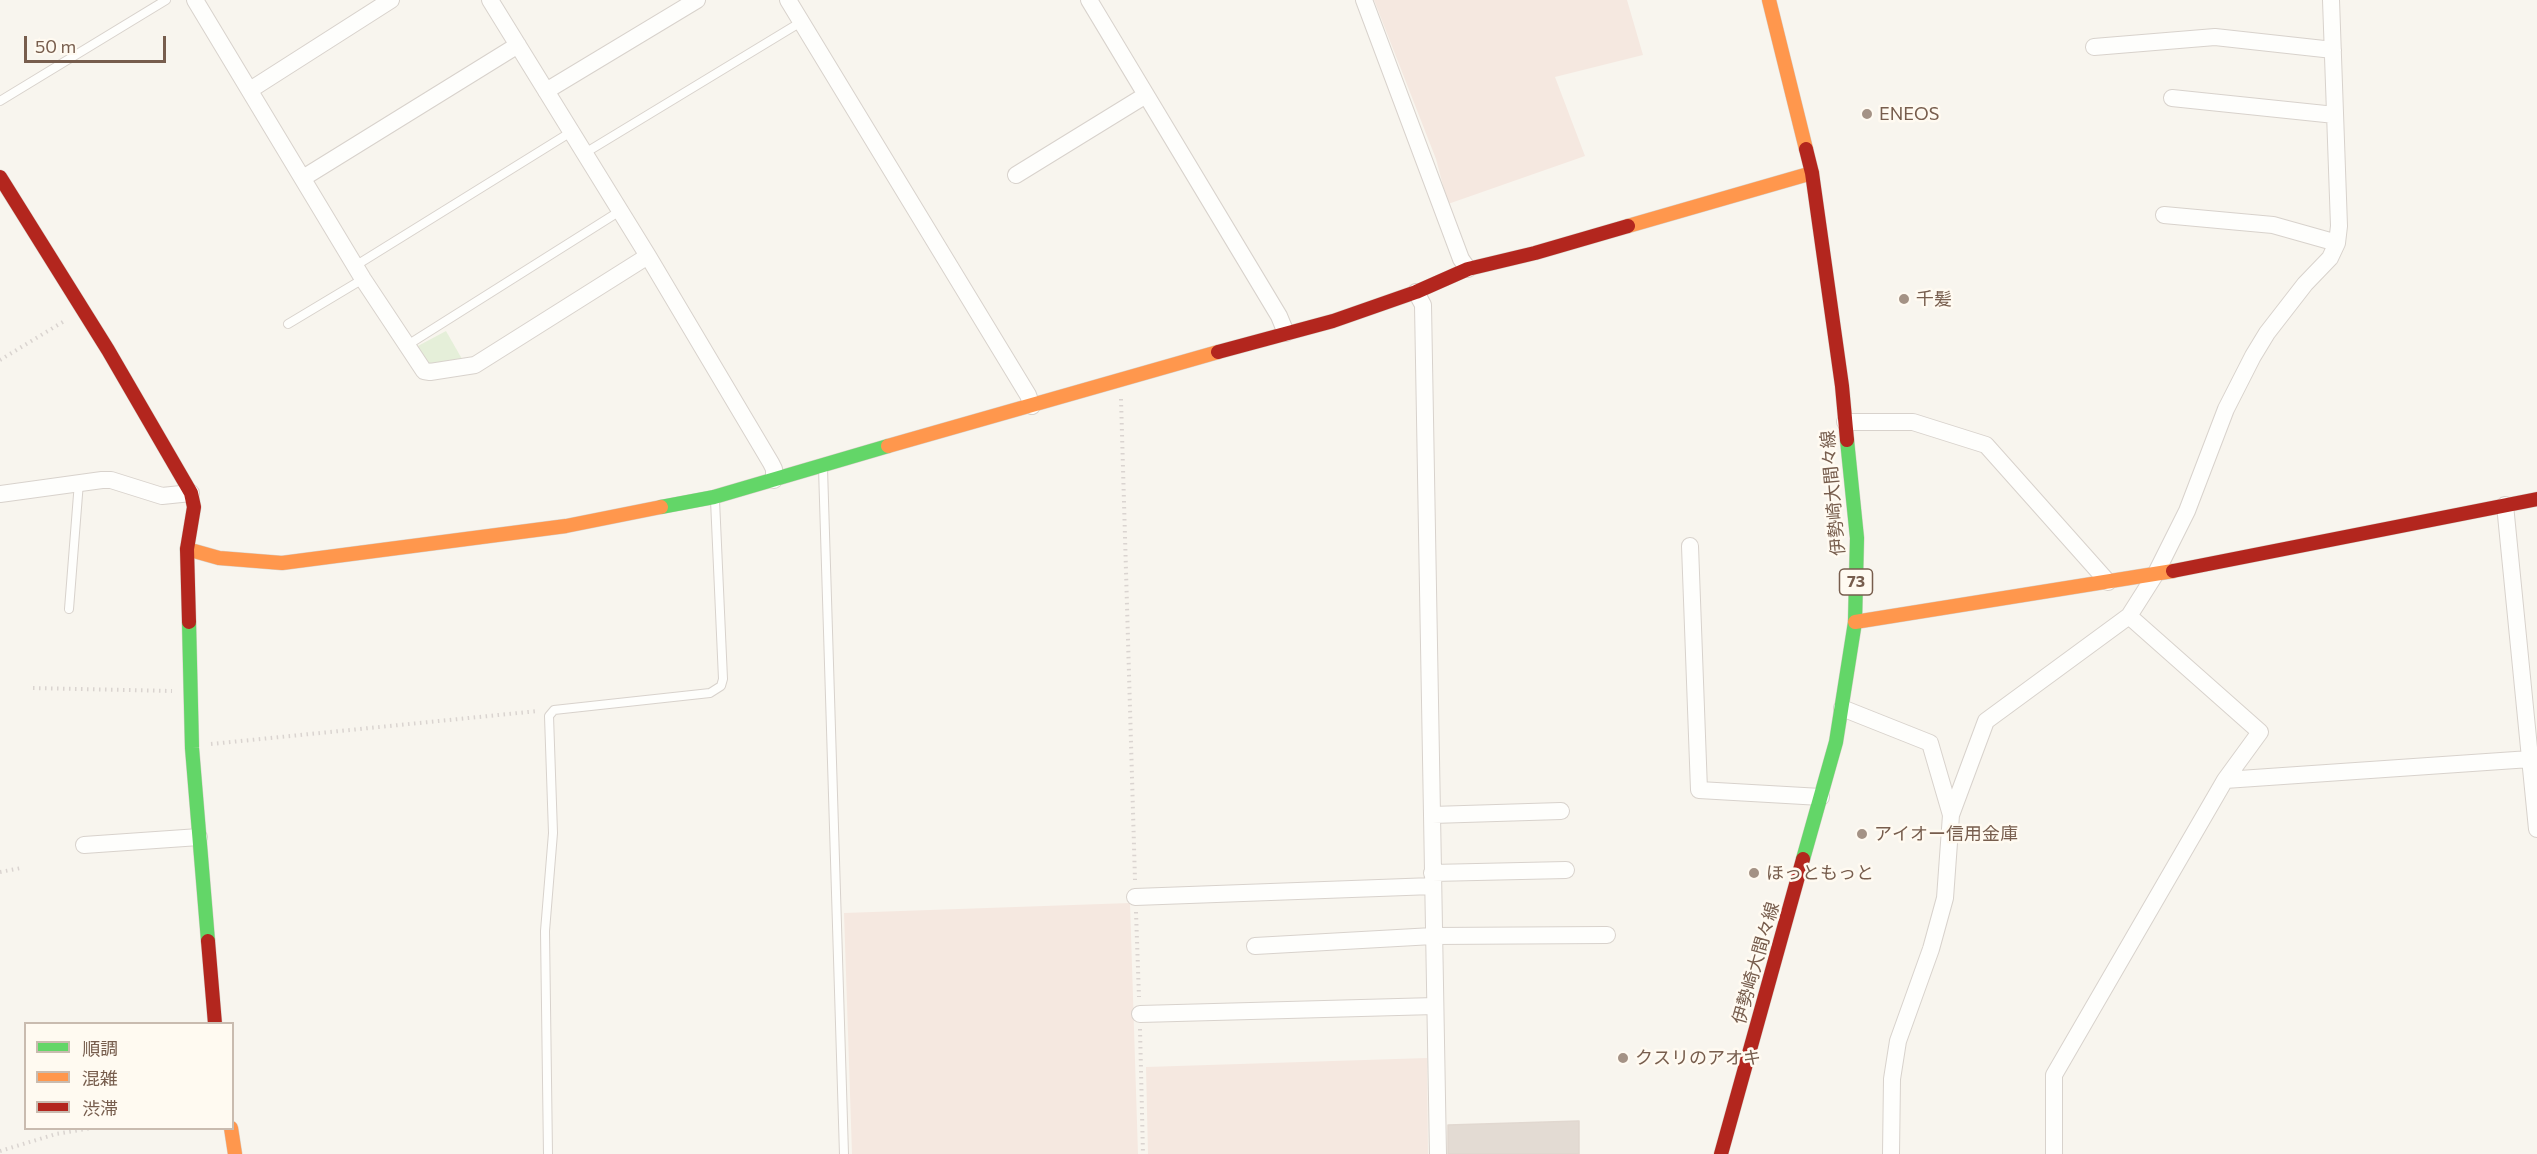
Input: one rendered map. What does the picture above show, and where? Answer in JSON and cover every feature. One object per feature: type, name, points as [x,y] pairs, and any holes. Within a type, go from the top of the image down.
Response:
[{"type":"street","points":[[195,0],[359,272],[424,371],[474,365],[648,256]]},
{"type":"street","points":[[250,90],[391,0]]},
{"type":"street","points":[[490,0],[648,256],[771,463],[774,469],[774,480]]},
{"type":"street","points":[[546,91],[697,0]]},
{"type":"street","points":[[788,0],[1028,395],[1032,406]]},
{"type":"street","points":[[1089,0],[1280,316],[1286,333]]},
{"type":"street","points":[[1364,0],[1461,259],[1468,269]]},
{"type":"street","name":"伊勢崎大間々線","points":[[1721,1154],[1836,742],[1855,622],[1857,538],[1845,422],[1812,173],[1769,0]]},
{"type":"street","points":[[1891,1154],[1892,1078],[1898,1041],[1931,949],[1945,898],[1952,815],[1986,722],[2129,616],[2155,575],[2187,511],[2226,410],[2253,356],[2267,333],[2305,284],[2330,258],[2337,243],[2339,226],[2331,0]]},
{"type":"street","points":[[2094,47],[2215,37],[2333,50]]},
{"type":"street","points":[[303,178],[518,45]]},
{"type":"street","points":[[1016,175],[1146,95]]},
{"type":"street","points":[[2172,98],[2335,115]]},
{"type":"street","points":[[188,549],[219,558],[282,563],[566,526],[714,497],[1333,321],[1416,292],[1468,269],[1535,253],[1812,173]]},
{"type":"street","points":[[0,177],[181,472],[191,493],[194,507],[188,549],[192,748],[216,1022]]},
{"type":"street","points":[[2164,215],[2273,225],[2337,243]]},
{"type":"street","points":[[1416,292],[1424,305],[1438,1154]]},
{"type":"street","points":[[1845,422],[1912,422],[1986,445],[2108,582]]},
{"type":"street","points":[[0,494],[79,481],[111,480],[162,496],[191,493]]},
{"type":"street","points":[[1855,622],[2155,575],[2537,499]]},
{"type":"street","points":[[2505,505],[2530,694],[2530,759],[2537,829]]},
{"type":"street","points":[[1690,546],[1699,790],[1821,797]]},
{"type":"street","points":[[2054,1154],[2054,1075],[2224,780],[2260,732],[2129,616]]},
{"type":"street","points":[[1842,708],[1930,744],[1952,815]]},
{"type":"street","points":[[2224,780],[2530,759]]},
{"type":"street","points":[[1431,815],[1561,811]]},
{"type":"street","points":[[84,846],[199,837]]},
{"type":"street","points":[[1135,897],[1566,870]]},
{"type":"street","points":[[1255,946],[1433,936],[1607,935]]},
{"type":"street","points":[[1140,1014],[1435,1006]]},
{"type":"street","points":[[231,1130],[235,1154]]},
{"type":"lane","points":[[0,100],[166,0]]},
{"type":"lane","points":[[585,153],[801,22]]},
{"type":"lane","points":[[288,324],[359,272],[571,132]]},
{"type":"lane","points":[[406,346],[620,211]]},
{"type":"lane","points":[[823,466],[844,1154]]},
{"type":"lane","points":[[69,609],[79,481]]},
{"type":"lane","points":[[548,1154],[545,931],[553,833],[549,716],[554,710],[710,693],[721,686],[718,543],[714,497]]},
{"type":"path","points":[[0,360],[83,310]]},
{"type":"path","points":[[1121,380],[1143,1154]]},
{"type":"path","points":[[33,688],[190,691]]},
{"type":"path","points":[[192,748],[209,744],[554,710]]},
{"type":"path","points":[[0,872],[21,868]]},
{"type":"path","points":[[0,1151],[56,1134],[80,1130]]},
{"type":"shaded area","points":[[1374,0],[1627,0],[1643,55],[1555,77],[1585,156],[1448,204],[1436,159]]},
{"type":"shaded area","points":[[1130,903],[1138,1154],[852,1154],[844,913]]},
{"type":"shaded area","points":[[1427,1058],[1428,1154],[1148,1154],[1146,1067]]},
{"type":"green space","points":[[446,331],[462,359],[426,367],[416,347]]},
{"type":"building","points":[[1579,1121],[1579,1154],[1448,1154],[1448,1125]]},
{"type":"traffic: fast","points":[[1803,859],[1836,742],[1855,622],[1857,538],[1847,440]]},
{"type":"traffic: fast","points":[[661,507],[714,497],[888,446]]},
{"type":"traffic: fast","points":[[189,622],[192,748],[208,941]]},
{"type":"traffic: slow","points":[[1769,0],[1806,149]]},
{"type":"traffic: slow","points":[[1628,226],[1812,173]]},
{"type":"traffic: slow","points":[[888,446],[1218,352]]},
{"type":"traffic: slow","points":[[187,549],[219,558],[282,563],[566,526],[661,507]]},
{"type":"traffic: slow","points":[[1855,622],[2173,571]]},
{"type":"traffic: slow","points":[[231,1130],[235,1154]]},
{"type":"traffic: jam","points":[[1806,149],[1812,173],[1842,386],[1847,440]]},
{"type":"traffic: jam","points":[[0,177],[108,350],[191,493],[194,507],[187,549],[189,622]]},
{"type":"traffic: jam","points":[[1218,352],[1333,321],[1416,292],[1468,269],[1535,253],[1628,226]]},
{"type":"traffic: jam","points":[[2173,571],[2537,499]]},
{"type":"traffic: jam","points":[[1721,1154],[1803,859]]},
{"type":"traffic: jam","points":[[208,941],[215,1022]]},
{"type":"place","name":"ENEOS","points":[[1867,114]]},
{"type":"place","name":"千髪","points":[[1904,299]]},
{"type":"place","name":"アイオー信用金庫","points":[[1862,834]]},
{"type":"place","name":"ほっともっと","points":[[1754,873]]},
{"type":"place","name":"クスリのアオキ","points":[[1623,1058]]}]
